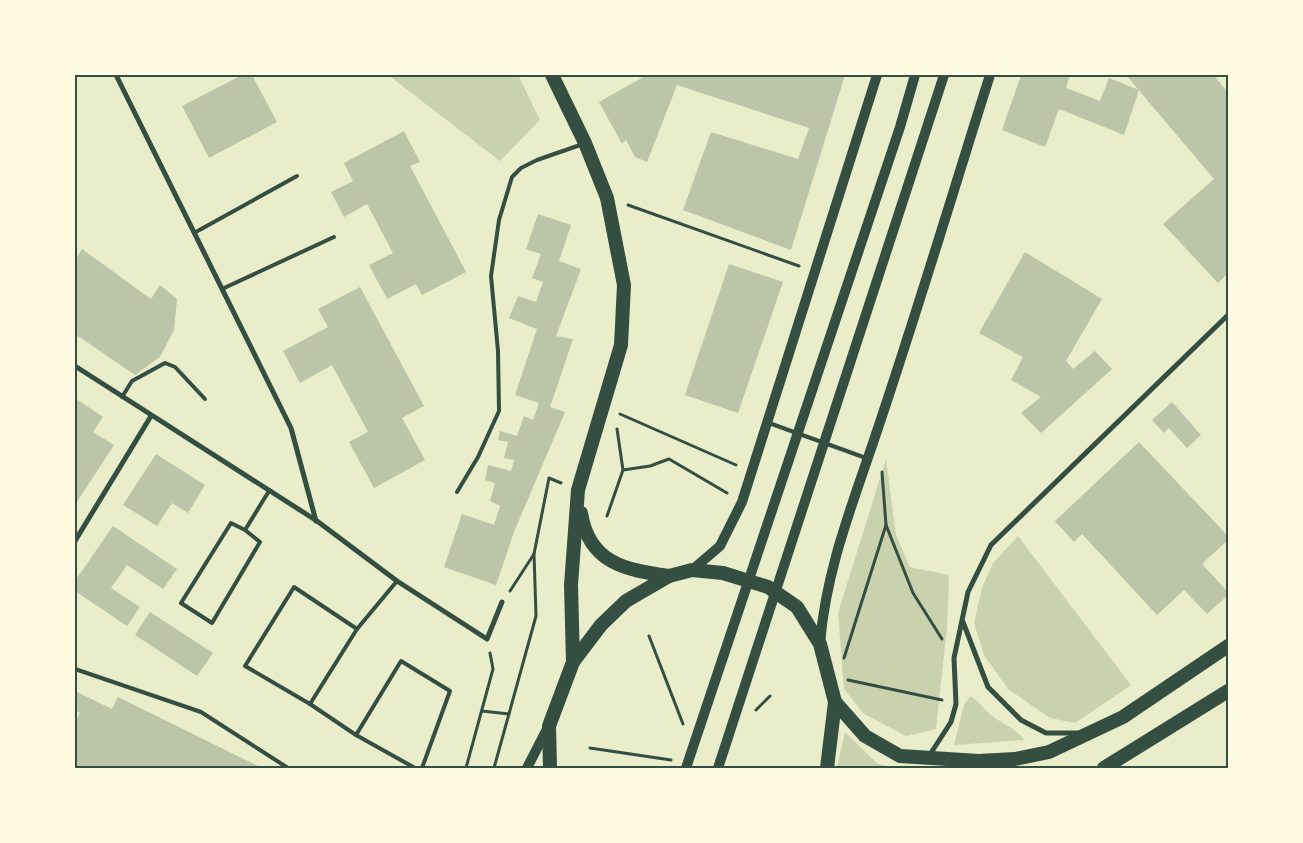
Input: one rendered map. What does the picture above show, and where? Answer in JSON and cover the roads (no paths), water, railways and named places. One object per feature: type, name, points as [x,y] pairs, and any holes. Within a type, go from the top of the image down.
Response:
[{"type":"highway","points":[[552,75],[585,144],[607,198],[624,286],[621,345],[578,490],[571,586],[573,662]]},
{"type":"highway","points":[[578,490],[586,535],[592,546],[613,562],[641,572],[669,576]]},
{"type":"highway","points":[[550,768],[549,726],[573,662],[601,625],[626,601],[669,576],[692,570],[724,573],[768,587],[797,608],[820,644],[835,702],[827,768]]},
{"type":"highway","points":[[835,702],[865,736],[900,756],[979,761],[1015,759],[1049,752],[1091,733],[1139,707],[1228,646]]},
{"type":"highway","points":[[1104,768],[1228,691]]},
{"type":"main road","points":[[692,570],[720,546],[742,502],[817,271],[877,75]]},
{"type":"main road","points":[[682,765],[900,127],[915,75]]},
{"type":"main road","points":[[718,768],[944,75]]},
{"type":"main road","points":[[820,644],[823,610],[846,517],[867,458],[990,75]]},
{"type":"main road","points":[[527,768],[549,726]]},
{"type":"street","points":[[116,75],[291,428],[317,521]]},
{"type":"street","points":[[927,759],[951,722],[956,704],[954,658],[968,592],[990,545],[1228,314]]},
{"type":"street","points":[[75,366],[317,521],[397,581],[487,639],[502,602]]},
{"type":"street","points":[[75,541],[151,416]]},
{"type":"street","points":[[963,622],[988,687],[1021,720],[1046,733],[1091,733]]},
{"type":"lane","points":[[456,492],[478,457],[499,411],[498,351],[491,276],[499,220],[512,177],[521,168],[537,160],[585,144]]},
{"type":"lane","points":[[194,233],[296,176]]},
{"type":"lane","points":[[222,289],[334,236]]},
{"type":"lane","points":[[122,397],[132,380],[165,363],[175,367],[205,399]]},
{"type":"lane","points":[[767,422],[867,458]]},
{"type":"lane","points":[[245,530],[269,491]]},
{"type":"lane","points":[[232,523],[245,530],[260,542],[212,623],[181,603],[232,523]]},
{"type":"lane","points":[[310,704],[357,629],[397,581]]},
{"type":"lane","points":[[357,629],[294,587],[245,666],[310,704],[356,735],[415,768]]},
{"type":"lane","points":[[356,735],[401,661],[450,691],[422,768]]},
{"type":"lane","points":[[75,669],[201,712],[288,768]]}]
